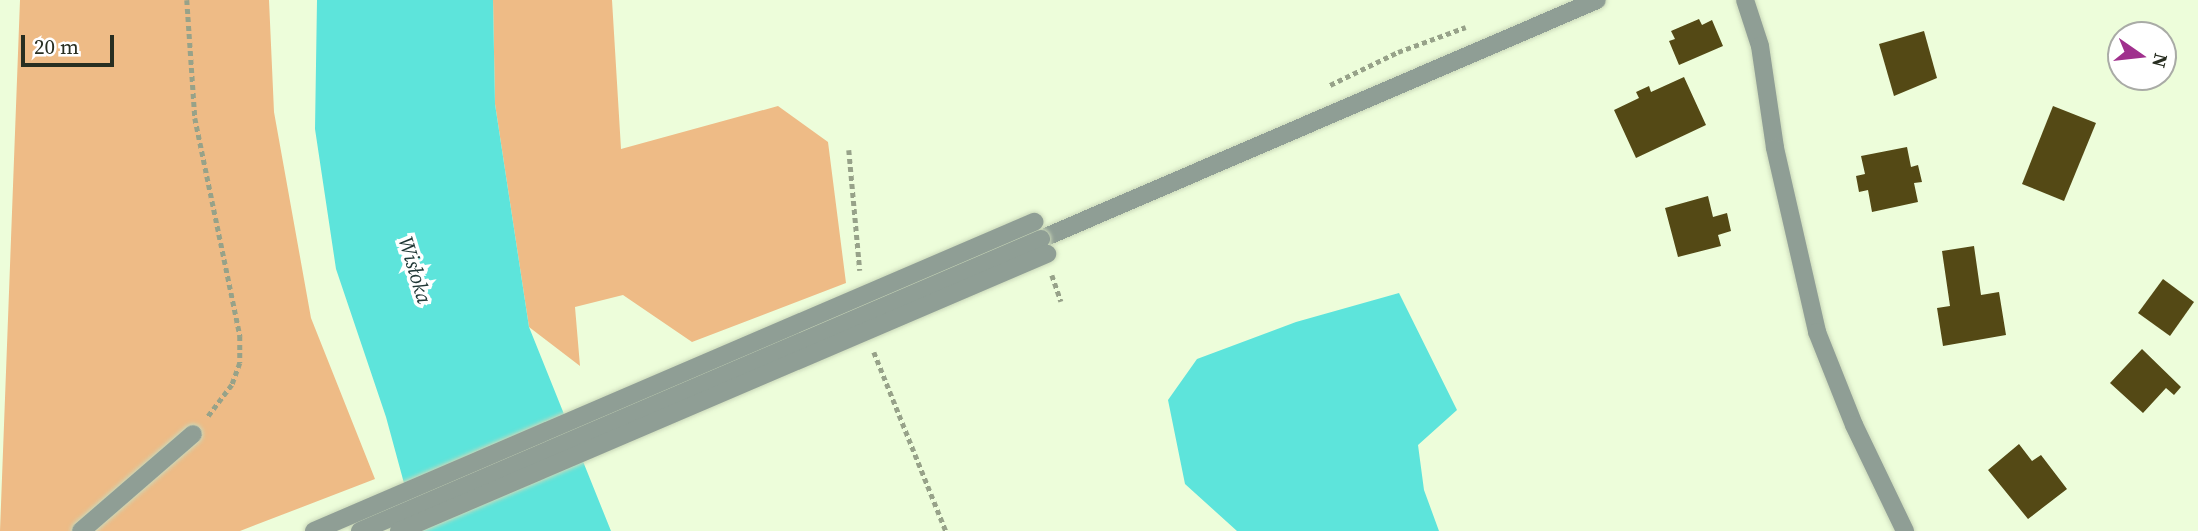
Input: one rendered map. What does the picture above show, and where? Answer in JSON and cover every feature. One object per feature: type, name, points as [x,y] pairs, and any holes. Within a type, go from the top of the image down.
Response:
[{"type":"street","points":[[360,531],[1597,0]]},
{"type":"street","points":[[1745,0],[1760,46],[1775,148],[1817,332],[1854,425],[1905,531]]},
{"type":"street","points":[[314,531],[1041,238]]},
{"type":"street","points":[[399,531],[1041,238]]},
{"type":"street","points":[[81,531],[193,434]]},
{"type":"path","points":[[187,0],[195,118],[240,336],[240,363],[232,384],[193,434]]},
{"type":"path","points":[[1325,96],[1328,86],[1398,52],[1472,24]]},
{"type":"path","points":[[849,150],[861,274]]},
{"type":"path","points":[[1051,273],[1061,301]]},
{"type":"path","points":[[871,338],[946,531]]},
{"type":"shaded area","points":[[20,0],[269,0],[274,112],[311,318],[375,479],[240,531],[0,531]]},
{"type":"shaded area","points":[[493,0],[612,0],[621,149],[778,106],[828,142],[846,283],[692,342],[623,295],[575,307],[580,366],[529,327],[495,104]]},
{"type":"water","name":"Wisłoka","points":[[317,0],[493,0],[495,104],[529,327],[611,531],[417,531],[386,417],[336,269],[315,129]]},
{"type":"water","points":[[1399,293],[1457,410],[1418,445],[1424,490],[1439,531],[1237,531],[1185,484],[1168,400],[1197,359],[1296,322]]},
{"type":"building","points":[[1699,19],[1702,25],[1712,20],[1723,46],[1679,65],[1669,41],[1675,39],[1671,31]]},
{"type":"building","points":[[1924,31],[1937,78],[1894,96],[1879,44]]},
{"type":"building","points":[[1684,77],[1706,125],[1636,158],[1614,110],[1639,98],[1636,92],[1649,86],[1651,92]]},
{"type":"building","points":[[2053,106],[2096,123],[2064,201],[2022,184]]},
{"type":"building","points":[[1907,147],[1911,167],[1918,165],[1922,182],[1914,183],[1918,202],[1872,212],[1868,190],[1859,192],[1856,176],[1865,174],[1861,156]]},
{"type":"building","points":[[1708,196],[1713,217],[1727,213],[1731,231],[1718,235],[1721,246],[1678,257],[1665,208]]},
{"type":"building","points":[[1974,246],[1981,295],[1999,292],[2006,335],[1943,346],[1937,308],[1950,306],[1942,251]]},
{"type":"building","points":[[2163,279],[2194,302],[2170,336],[2138,313]]},
{"type":"building","points":[[2142,349],[2181,387],[2174,395],[2166,388],[2143,413],[2110,383]]},
{"type":"building","points":[[2019,444],[2032,461],[2041,455],[2067,489],[2028,519],[1988,470]]}]
